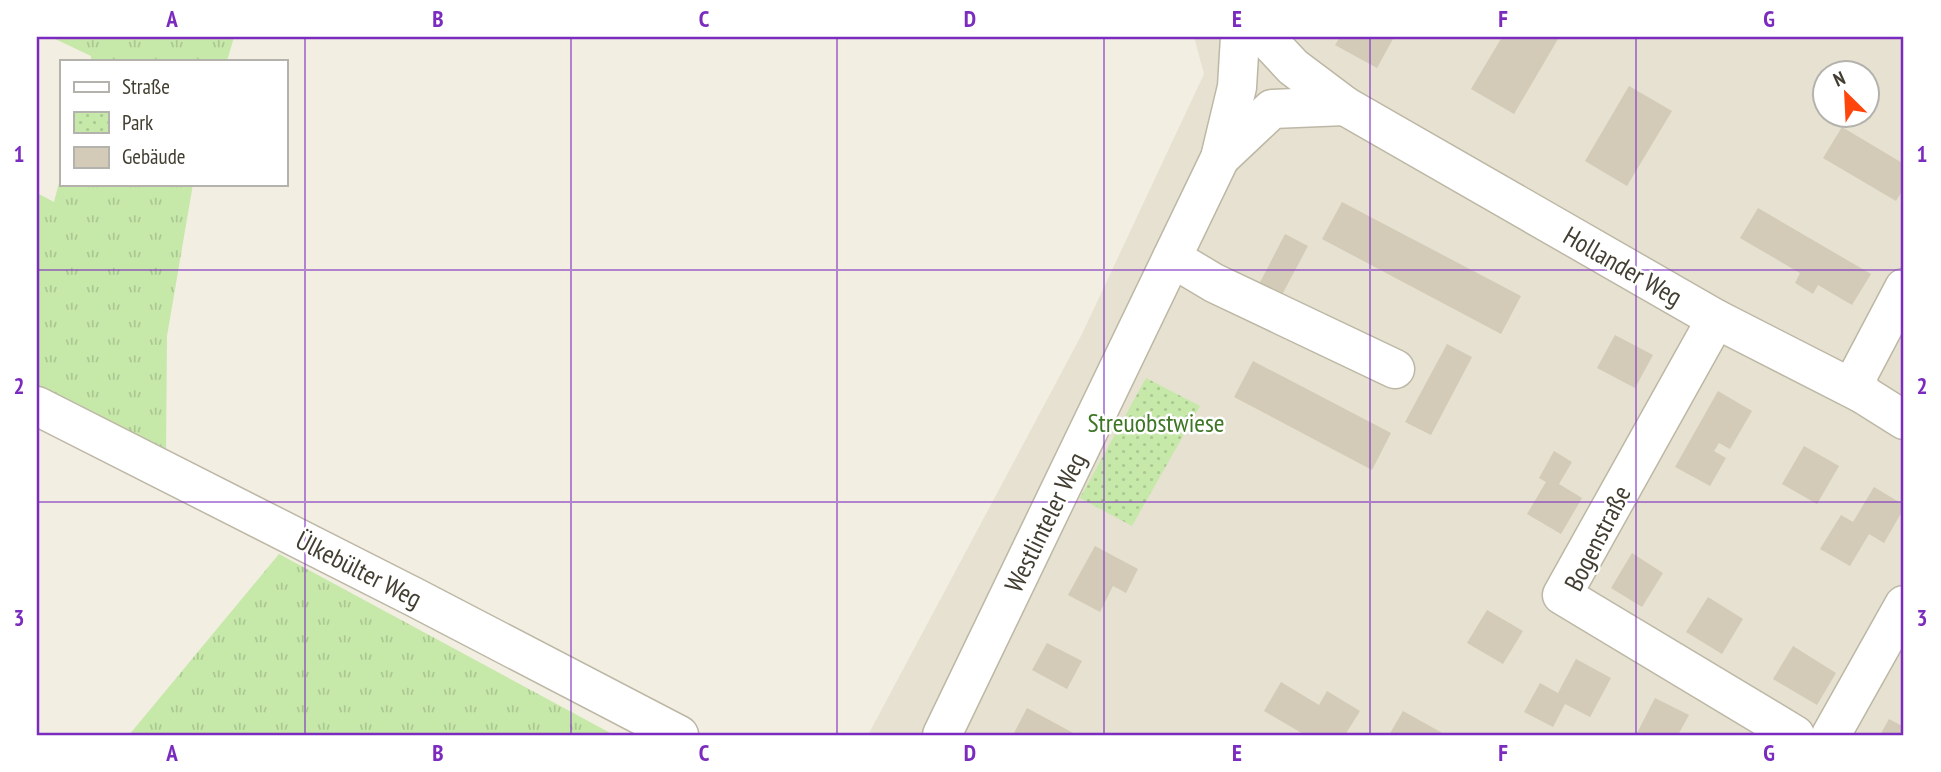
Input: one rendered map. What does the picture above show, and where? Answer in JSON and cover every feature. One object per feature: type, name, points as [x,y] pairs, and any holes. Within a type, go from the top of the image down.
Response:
[{"type":"street","name":"Westlinteler Weg","points":[[942,735],[1220,158],[1237,87],[1240,37]]},
{"type":"street","points":[[1265,37],[1293,67],[1345,106]]},
{"type":"street","name":"Westlinteler Weg","points":[[1220,158],[1272,109],[1345,106]]},
{"type":"street","name":"Hollander Weg","points":[[1345,106],[1716,319],[1861,393],[1904,420]]},
{"type":"street","points":[[1172,258],[1214,283],[1395,369]]},
{"type":"street","points":[[1861,393],[1857,377],[1904,288]]},
{"type":"street","name":"Bogenstraße","points":[[1716,319],[1562,595],[1794,735]]},
{"type":"street","name":"Ülkebülter Weg","points":[[37,406],[679,735]]},
{"type":"street","points":[[1831,735],[1904,605]]},
{"type":"shaded area","points":[[1194,37],[1904,37],[1904,735],[868,735],[1082,334],[1204,74]]},
{"type":"green space","points":[[51,37],[234,37],[227,60],[91,60],[91,56]]},
{"type":"green space","points":[[60,179],[60,186],[193,186],[167,336],[166,456],[37,389],[37,193],[54,202]]},
{"type":"green space","name":"Streuobstwiese","points":[[1146,378],[1200,406],[1132,526],[1080,498]]},
{"type":"green space","points":[[279,554],[614,735],[129,735]]},
{"type":"building","points":[[1340,37],[1394,37],[1377,68],[1335,45]]},
{"type":"building","points":[[1502,37],[1558,39],[1514,114],[1471,89]]},
{"type":"building","points":[[1629,86],[1672,111],[1627,186],[1585,161]]},
{"type":"building","points":[[1840,130],[1847,130],[1904,164],[1904,188],[1896,201],[1823,158]]},
{"type":"building","points":[[1342,202],[1521,296],[1501,334],[1322,239]]},
{"type":"building","points":[[1758,208],[1871,274],[1852,305],[1818,285],[1813,294],[1795,283],[1800,273],[1740,238]]},
{"type":"building","points":[[1285,234],[1308,246],[1276,306],[1254,294]]},
{"type":"building","points":[[1615,335],[1653,355],[1635,388],[1597,368]]},
{"type":"building","points":[[1447,344],[1472,357],[1431,435],[1405,422]]},
{"type":"building","points":[[1253,361],[1391,433],[1372,470],[1234,397]]},
{"type":"building","points":[[1718,391],[1752,411],[1730,449],[1719,443],[1714,451],[1726,458],[1710,486],[1675,467]]},
{"type":"building","points":[[1804,446],[1839,466],[1817,504],[1782,484]]},
{"type":"building","points":[[1554,451],[1572,462],[1559,484],[1582,498],[1561,534],[1527,514],[1546,482],[1539,478]]},
{"type":"building","points":[[1874,487],[1904,505],[1904,508],[1884,543],[1869,534],[1850,566],[1820,549],[1841,515],[1853,522]]},
{"type":"building","points":[[1095,546],[1138,569],[1126,593],[1113,586],[1100,612],[1068,595]]},
{"type":"building","points":[[1632,553],[1663,573],[1642,607],[1611,588]]},
{"type":"building","points":[[1708,597],[1743,619],[1722,654],[1686,632]]},
{"type":"building","points":[[1487,610],[1523,631],[1503,664],[1467,643]]},
{"type":"building","points":[[1047,643],[1082,661],[1067,689],[1032,670]]},
{"type":"building","points":[[1793,646],[1836,673],[1817,705],[1773,679]]},
{"type":"building","points":[[1576,659],[1611,678],[1590,717],[1565,704],[1553,727],[1524,712],[1540,683],[1558,693]]},
{"type":"building","points":[[1281,682],[1319,705],[1327,691],[1360,711],[1345,735],[1305,735],[1264,711]]},
{"type":"building","points":[[1655,698],[1689,715],[1678,735],[1636,735]]},
{"type":"building","points":[[1027,708],[1077,735],[1013,735]]},
{"type":"building","points":[[1403,711],[1446,735],[1389,735]]},
{"type":"building","points":[[1889,719],[1904,727],[1904,735],[1880,735]]}]
